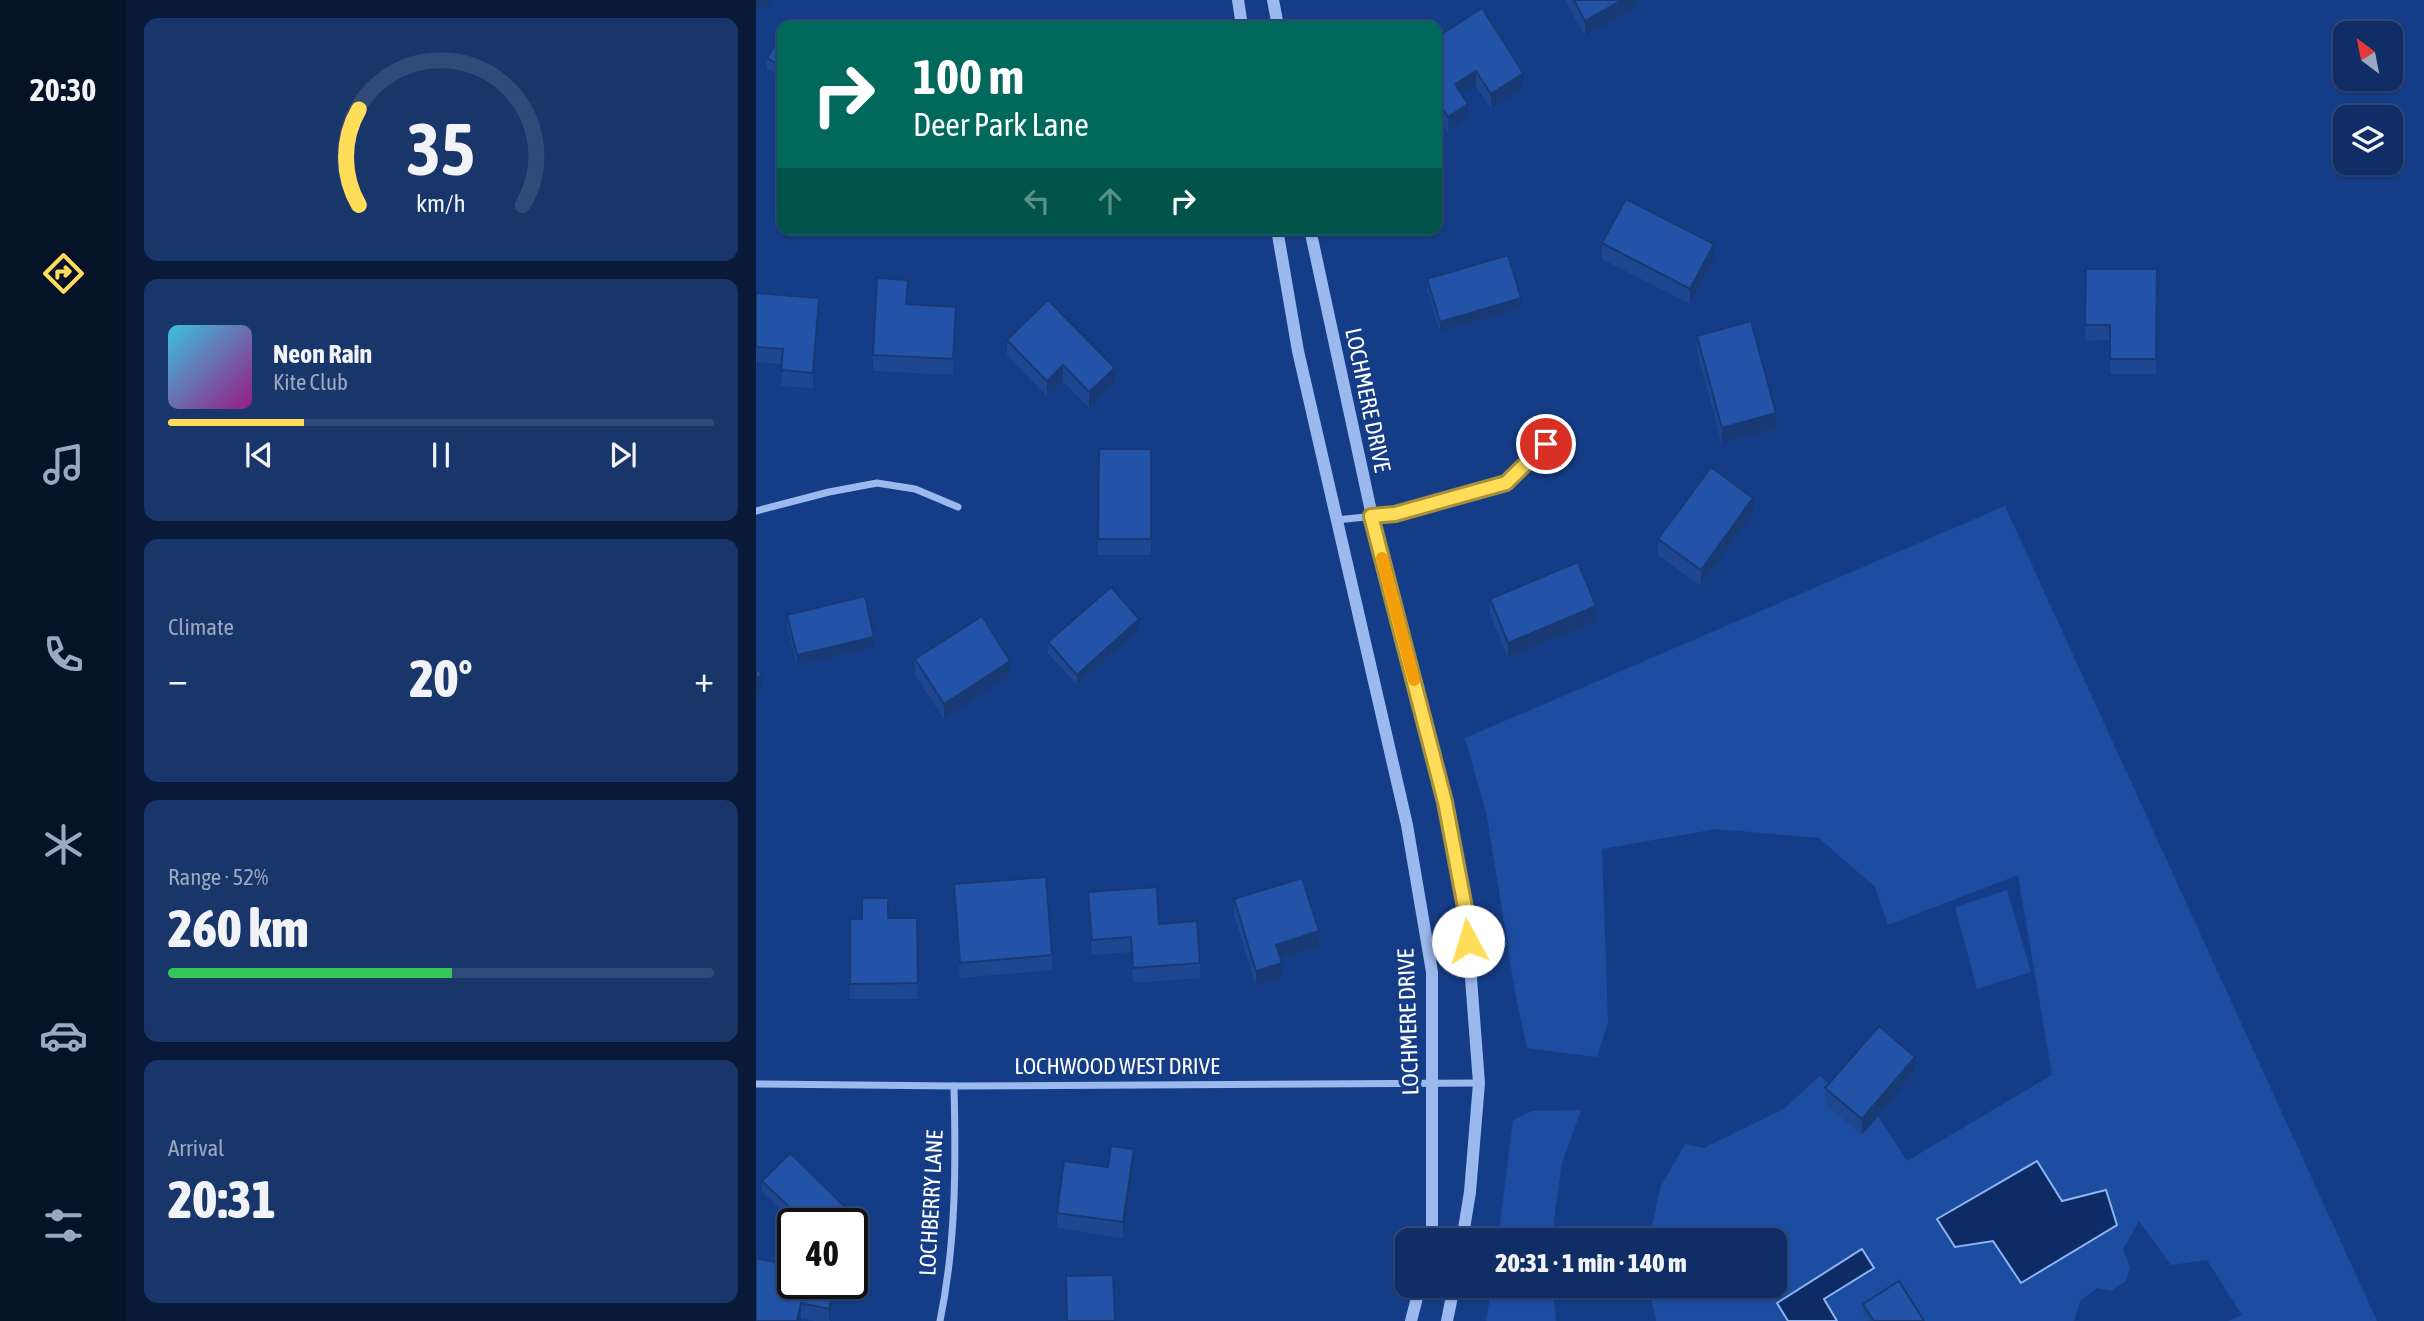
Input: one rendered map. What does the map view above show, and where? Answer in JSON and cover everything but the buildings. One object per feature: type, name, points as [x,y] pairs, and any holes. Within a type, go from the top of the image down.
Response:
[{"type":"street","points":[[1238,0],[1241,21]]},
{"type":"street","points":[[1273,0],[1277,21]]},
{"type":"street","name":"LOCHMERE DRIVE","points":[[1278,235],[1298,351],[1407,825],[1428,945],[1432,972],[1432,1228]]},
{"type":"street","name":"LOCHMERE DRIVE","points":[[1311,235],[1371,516],[1448,815],[1466,913],[1479,1083],[1470,1192],[1464,1228]]},
{"type":"street","points":[[1336,520],[1395,514],[1506,483],[1546,444]]},
{"type":"street","points":[[756,511],[877,483],[915,489],[958,507]]},
{"type":"street","name":"LOCHWOOD WEST DRIVE","points":[[756,1084],[954,1086],[1479,1083]]},
{"type":"street","name":"LOCHBERRY LANE","points":[[940,1321],[953,1236],[956,1181],[954,1086]]},
{"type":"street","points":[[1411,1321],[1417,1298]]},
{"type":"street","points":[[1447,1321],[1452,1298]]},
{"type":"shaded area","points":[[2005,506],[2377,1321],[2228,1321],[2242,1315],[2207,1260],[2171,1265],[2139,1221],[2123,1249],[2130,1267],[2126,1281],[2111,1291],[2097,1288],[2080,1301],[2074,1321],[1656,1321],[1651,1298],[1787,1298],[1787,1228],[1652,1228],[1660,1188],[1685,1144],[1704,1148],[1785,1108],[1820,1076],[1836,1090],[1826,1104],[1862,1134],[1878,1116],[1907,1161],[2052,1075],[2018,875],[1888,925],[1875,887],[1819,838],[1716,829],[1602,849],[1608,1022],[1597,1057],[1527,1048],[1515,992],[1487,816],[1465,738]]},
{"type":"shaded area","points":[[2007,890],[2031,972],[1977,989],[1955,907]]},
{"type":"shaded area","points":[[1581,1110],[1562,1163],[1553,1228],[1500,1228],[1513,1120],[1532,1111]]},
{"type":"shaded area","points":[[2037,1161],[2062,1201],[2106,1190],[2117,1225],[2021,1283],[1993,1241],[1955,1247],[1937,1219]]},
{"type":"shaded area","points":[[1862,1249],[1874,1268],[1824,1299],[1837,1321],[1788,1321],[1777,1303]]},
{"type":"shaded area","points":[[1490,1298],[1553,1298],[1556,1321],[1486,1321]]},
{"type":"slow traffic","points":[[1382,558],[1414,680]]},
{"type":"route","points":[[1468,941],[1466,913],[1445,802],[1371,516],[1395,514],[1506,483],[1546,444]]}]
